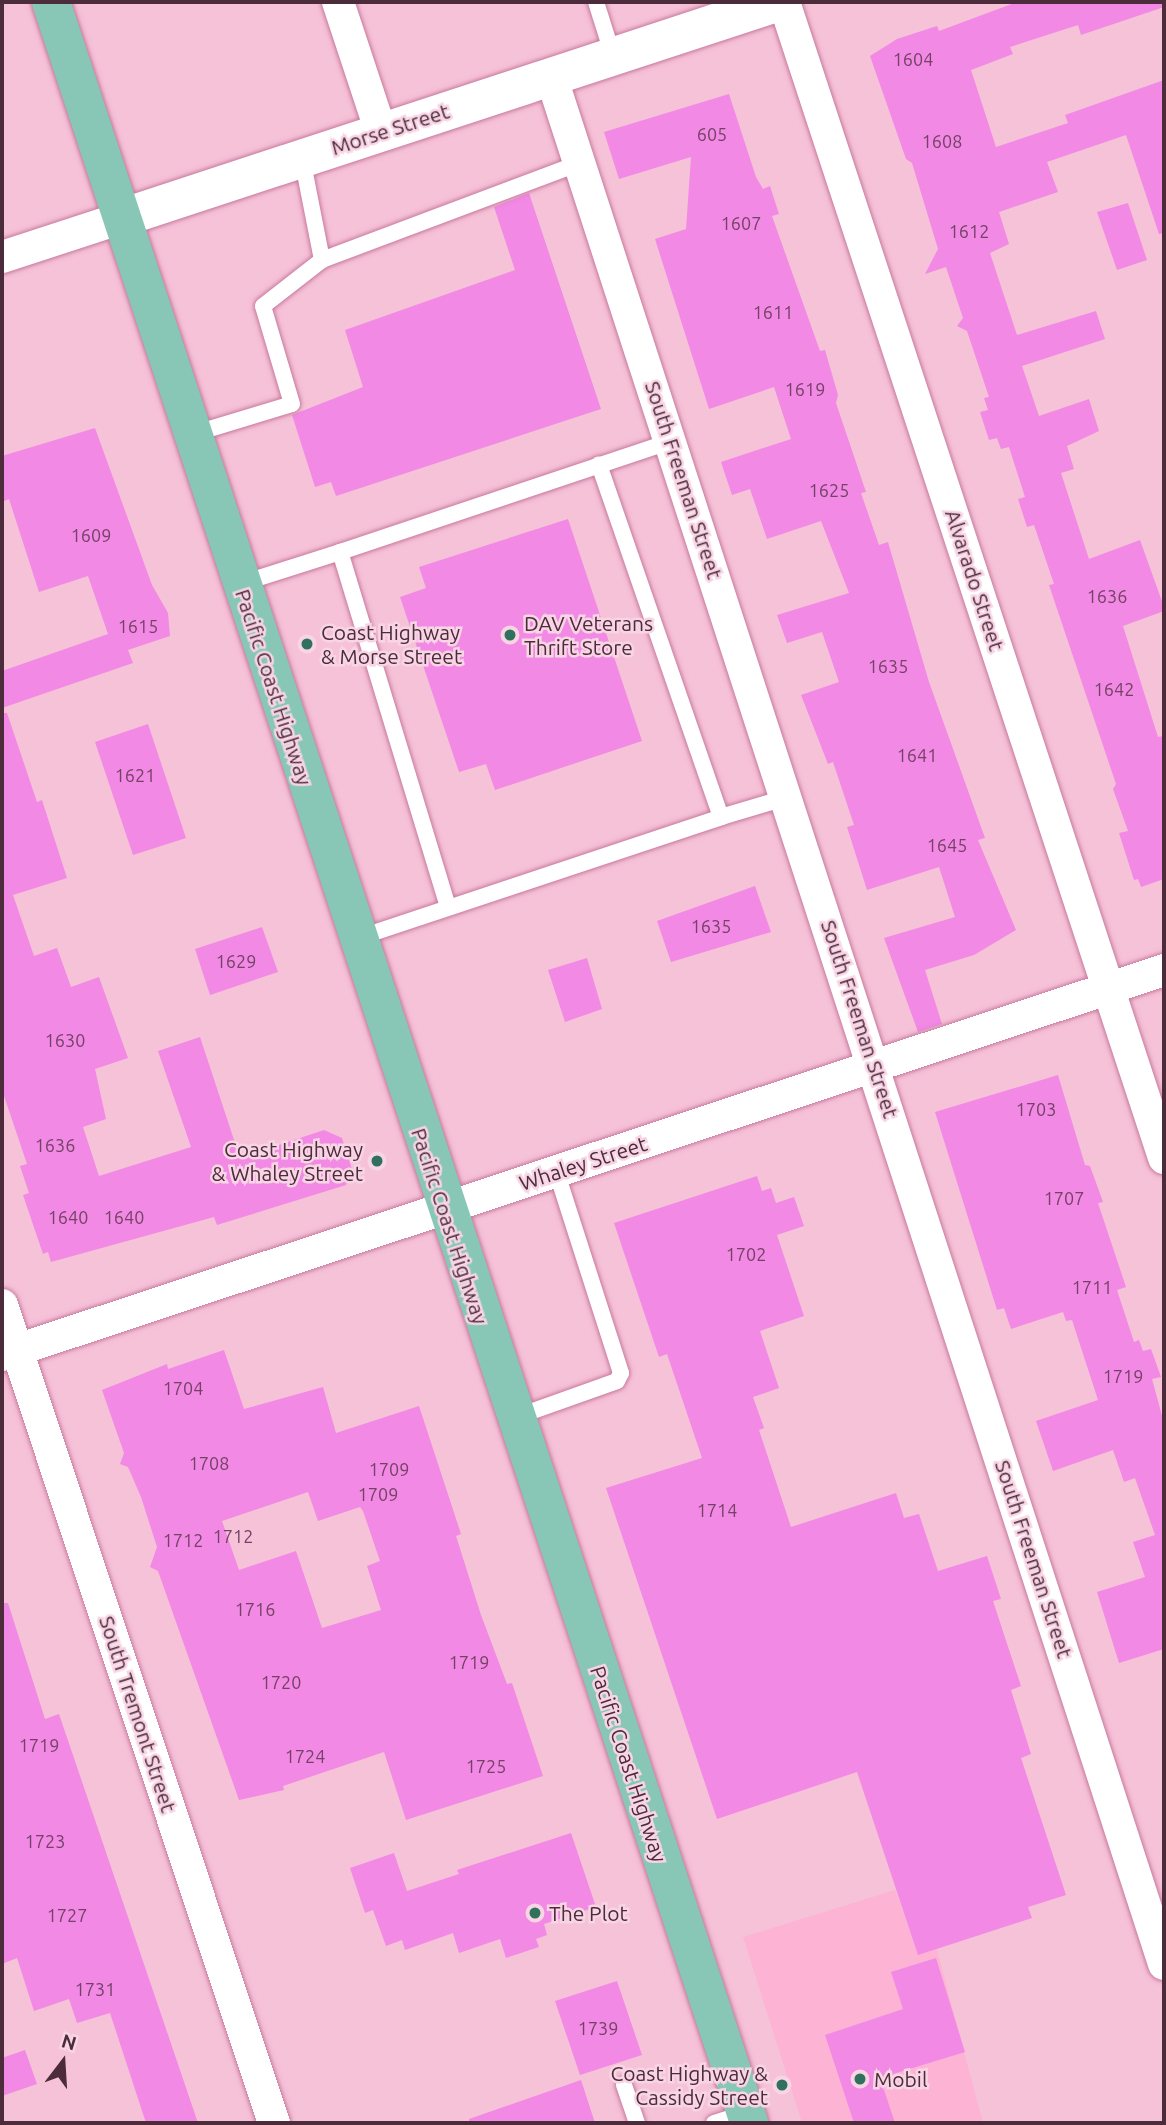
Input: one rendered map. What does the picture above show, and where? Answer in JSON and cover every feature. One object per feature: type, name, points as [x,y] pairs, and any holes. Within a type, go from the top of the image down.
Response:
[{"type":"main road","points":[[51,2],[121,218]]},
{"type":"main road","name":"Pacific Coast Highway","points":[[121,218],[514,1418],[736,2120]]},
{"type":"street","points":[[338,2],[381,132]]},
{"type":"street","name":"Morse Street","points":[[2,257],[782,2]]},
{"type":"street","name":"Alvarado Street","points":[[782,2],[1164,1158]]},
{"type":"street","name":"South Freeman Street","points":[[551,76],[876,1066],[1164,1964]]},
{"type":"street","name":"Whaley Street","points":[[9,1353],[1164,970]]},
{"type":"street","name":"South Tremont Street","points":[[2,1305],[9,1353],[274,2123]]},
{"type":"lane","points":[[596,2],[613,56]]},
{"type":"lane","points":[[302,158],[322,260]]},
{"type":"lane","points":[[192,434],[292,404],[263,306],[322,260],[580,163]]},
{"type":"lane","points":[[240,584],[671,440]]},
{"type":"lane","points":[[599,464],[721,817]]},
{"type":"lane","points":[[340,552],[448,907]]},
{"type":"lane","points":[[356,938],[788,797]]},
{"type":"lane","points":[[514,1418],[617,1381],[621,1373],[556,1171]]},
{"type":"lane","points":[[624,2085],[637,2123]]},
{"type":"shaded area","points":[[895,1890],[918,1952],[936,1946],[983,2123],[802,2123],[743,1937]]},
{"type":"building","points":[[1017,2],[1164,3],[1164,7],[1081,35],[1078,25],[1010,47],[1013,54],[971,70],[996,147],[1068,123],[1065,115],[1164,80],[1164,233],[1159,234],[1126,135],[1047,162],[1058,192],[999,212],[1009,244],[990,253],[1017,335],[1096,311],[1105,339],[1022,366],[1039,416],[1089,399],[1099,431],[1067,446],[1074,469],[1061,473],[1089,559],[1140,540],[1164,607],[1164,611],[1123,626],[1158,737],[1164,736],[1164,879],[1141,887],[1138,879],[1134,880],[1119,833],[1128,831],[1113,789],[1116,784],[1049,585],[1054,584],[1034,525],[1027,527],[1018,499],[1025,497],[1009,447],[1001,449],[997,438],[989,440],[980,412],[988,410],[984,398],[989,397],[967,331],[957,326],[963,318],[946,267],[925,274],[938,249],[912,163],[906,159],[870,56],[897,39],[937,26],[939,31]]},
{"type":"building","points":[[729,94],[756,177],[763,189],[770,186],[779,214],[772,216],[820,351],[825,350],[838,395],[836,403],[866,492],[861,493],[879,545],[888,542],[929,682],[985,838],[978,840],[1016,930],[974,955],[925,970],[942,1024],[918,1032],[884,938],[955,917],[939,867],[867,890],[847,827],[854,825],[833,762],[828,764],[801,695],[839,682],[822,632],[787,643],[777,615],[849,593],[821,521],[767,539],[750,489],[732,495],[721,462],[791,439],[774,387],[709,409],[655,239],[686,229],[691,157],[619,179],[604,132]]},
{"type":"building","points":[[529,193],[601,409],[336,496],[331,482],[315,487],[292,415],[363,387],[345,330],[515,270],[494,207]]},
{"type":"building","points":[[1128,203],[1147,260],[1117,270],[1097,212]]},
{"type":"building","points":[[95,428],[152,585],[168,613],[170,636],[128,650],[133,663],[2,708],[2,671],[108,634],[88,576],[39,592],[9,499],[2,502],[2,456]]},
{"type":"building","name":"DAV Veterans Thrift Store","points":[[568,519],[642,741],[495,790],[486,764],[459,772],[400,597],[426,588],[419,567]]},
{"type":"building","points":[[2,713],[7,713],[37,802],[42,800],[67,878],[13,895],[34,956],[57,948],[71,987],[99,977],[128,1058],[95,1069],[106,1119],[83,1127],[99,1176],[191,1147],[158,1051],[200,1037],[240,1158],[324,1130],[342,1138],[352,1169],[346,1185],[217,1225],[214,1217],[51,1262],[48,1252],[43,1254],[23,1195],[29,1193],[20,1166],[27,1164],[2,1090]]},
{"type":"building","points":[[148,724],[186,838],[133,855],[95,742]]},
{"type":"building","points":[[755,886],[771,932],[671,962],[657,921]]},
{"type":"building","points":[[262,927],[278,972],[210,995],[195,949]]},
{"type":"building","points":[[587,958],[602,1009],[565,1022],[548,970]]},
{"type":"building","points":[[1058,1075],[1085,1165],[1090,1166],[1103,1202],[1098,1203],[1126,1287],[1117,1290],[1134,1342],[1139,1340],[1143,1351],[1151,1349],[1161,1377],[1152,1379],[1164,1423],[1164,1649],[1119,1663],[1097,1592],[1145,1577],[1133,1542],[1155,1535],[1135,1478],[1124,1482],[1113,1450],[1053,1471],[1036,1421],[1098,1400],[1072,1320],[1066,1321],[1063,1312],[1011,1329],[1004,1308],[997,1310],[935,1112]]},
{"type":"building","points":[[757,1176],[762,1191],[771,1188],[776,1203],[794,1197],[804,1226],[777,1235],[804,1316],[760,1331],[779,1388],[753,1397],[764,1428],[759,1430],[791,1527],[896,1493],[904,1518],[919,1514],[938,1571],[987,1556],[1001,1599],[993,1601],[1021,1686],[1011,1690],[1031,1754],[1021,1758],[1066,1895],[1028,1907],[1032,1918],[918,1955],[857,1772],[717,1819],[606,1488],[702,1458],[667,1354],[659,1357],[614,1223]]},
{"type":"building","points":[[224,1350],[244,1409],[323,1387],[336,1433],[419,1406],[461,1534],[456,1536],[481,1615],[507,1684],[512,1683],[543,1776],[406,1820],[384,1752],[283,1786],[284,1790],[239,1800],[158,1571],[150,1567],[157,1547],[128,1467],[120,1464],[124,1453],[102,1390],[167,1364],[168,1369]],"holes":[[[308,1492],[318,1521],[360,1507],[363,1511],[380,1561],[367,1566],[381,1610],[322,1628],[296,1551],[239,1570],[222,1521]]]},
{"type":"building","points":[[2,1603],[8,1603],[45,1719],[59,1714],[198,2123],[146,2123],[110,2013],[77,2023],[69,1999],[34,2011],[17,1958],[2,1964]]},
{"type":"building","points":[[571,1833],[596,1907],[544,1924],[547,1935],[536,1939],[539,1947],[506,1958],[500,1939],[459,1953],[453,1933],[405,1950],[402,1940],[386,1946],[373,1910],[365,1913],[350,1868],[394,1853],[407,1891],[459,1874],[457,1870]]},
{"type":"building","points":[[936,1958],[965,2052],[880,2078],[895,2123],[854,2123],[825,2035],[903,2009],[891,1972]]},
{"type":"building","points":[[617,1981],[642,2055],[580,2075],[555,2001]]},
{"type":"building","points":[[25,2050],[37,2084],[2,2096],[2,2058]]},
{"type":"building","points":[[581,2080],[595,2123],[469,2123],[469,2119]]},
{"type":"place","name":"DAV Veterans Thrift Store","points":[[510,635]]},
{"type":"place","name":"Coast Highway & Morse Street","points":[[307,644]]},
{"type":"place","name":"Coast Highway & Whaley Street","points":[[377,1161]]},
{"type":"place","name":"The Plot","points":[[535,1913]]},
{"type":"place","name":"Mobil","points":[[860,2079]]},
{"type":"place","name":"Coast Highway & Cassidy Street","points":[[782,2085]]}]
